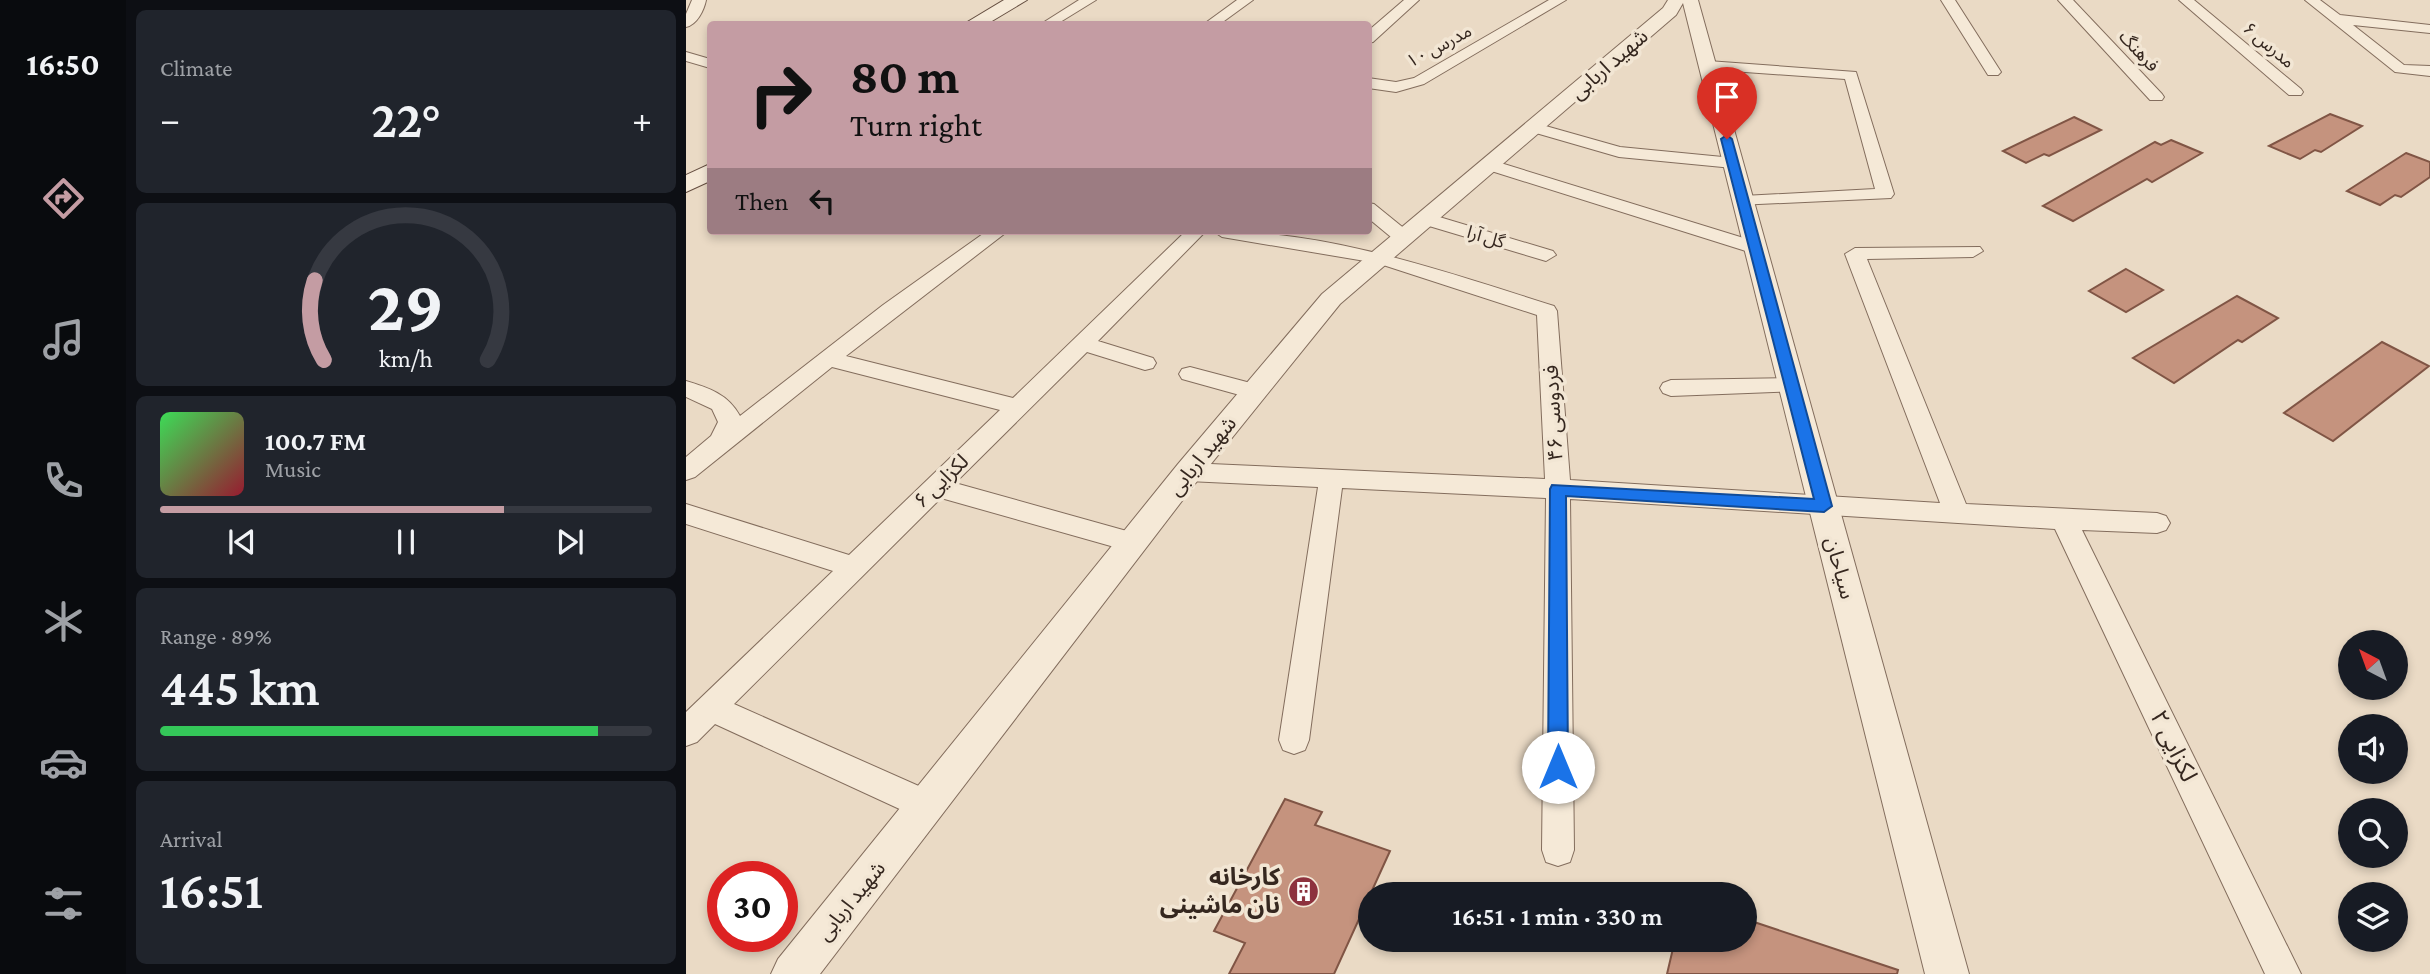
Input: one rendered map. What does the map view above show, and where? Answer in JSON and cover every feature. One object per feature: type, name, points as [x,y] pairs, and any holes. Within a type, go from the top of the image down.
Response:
[{"type":"main road","points":[[980,21],[1018,0]]},
{"type":"main road","points":[[686,185],[707,173]]},
{"type":"street","points":[[686,23],[697,9],[699,0]]},
{"type":"street","points":[[1053,21],[1088,0]]},
{"type":"street","points":[[1215,21],[1245,0]]},
{"type":"street","points":[[1372,35],[1412,0]]},
{"type":"street","name":"مدرس ۱۰","points":[[1372,84],[1396,87],[1419,81],[1559,0]]},
{"type":"street","points":[[1948,0],[1993,72]]},
{"type":"street","name":"فرهنگ","points":[[2066,0],[2156,97]]},
{"type":"street","name":"مدرس ۶","points":[[2186,0],[2295,92]]},
{"type":"street","points":[[2312,0],[2400,69],[2430,71]]},
{"type":"street","name":"سیاحان","points":[[1683,3],[1708,66],[1947,974]]},
{"type":"street","name":"شهید اربابی","points":[[793,974],[928,806],[1132,542],[1331,299],[1670,11],[1683,3]]},
{"type":"street","points":[[2337,19],[2430,29]]},
{"type":"street","points":[[686,56],[707,63]]},
{"type":"street","points":[[1708,66],[1851,75],[1885,194],[1743,201]]},
{"type":"street","points":[[1535,128],[1619,152],[1733,163]]},
{"type":"street","points":[[1491,165],[1756,248]]},
{"type":"street","points":[[1372,211],[1404,238]]},
{"type":"street","name":"گل آرا","points":[[1426,219],[1546,255]]},
{"type":"street","points":[[686,471],[828,359],[994,235]]},
{"type":"street","name":"لکزایی ۶","points":[[686,732],[1193,235]]},
{"type":"street","name":"فردوسی ۴۶","points":[[1245,235],[1380,258],[1547,311],[1558,489],[1558,850]]},
{"type":"street","points":[[1956,514],[1855,254],[1973,251]]},
{"type":"street","points":[[1082,343],[1145,363]]},
{"type":"street","points":[[828,359],[1017,407]]},
{"type":"street","points":[[1190,374],[1254,391]]},
{"type":"street","points":[[1671,388],[1792,386]]},
{"type":"street","points":[[686,389],[717,401],[730,418],[727,432],[707,454]]},
{"type":"street","points":[[1188,472],[1558,489],[1956,514],[2157,523]]},
{"type":"street","points":[[1294,740],[1331,479]]},
{"type":"street","points":[[936,487],[1132,542]]},
{"type":"street","points":[[686,514],[855,567]]},
{"type":"street","name":"لکزایی ۲","points":[[2063,520],[2283,974]]},
{"type":"street","points":[[711,708],[928,806]]},
{"type":"building","points":[[2330,114],[2362,126],[2321,152],[2315,150],[2300,159],[2269,146]]},
{"type":"building","points":[[2074,117],[2101,130],[2049,156],[2044,154],[2026,163],[2003,151]]},
{"type":"building","points":[[2171,140],[2202,153],[2152,182],[2147,179],[2073,221],[2043,206],[2155,142],[2161,145]]},
{"type":"building","points":[[2406,153],[2430,162],[2430,177],[2401,197],[2395,195],[2380,205],[2347,191]]},
{"type":"building","points":[[2126,269],[2163,290],[2126,312],[2089,291]]},
{"type":"building","points":[[2237,296],[2278,318],[2242,342],[2238,340],[2174,383],[2133,358]]},
{"type":"building","points":[[2382,342],[2429,366],[2333,441],[2284,413]]},
{"type":"building","name":"کارخانه نان ماشینی","points":[[1285,799],[1322,812],[1315,825],[1390,851],[1376,882],[1358,882],[1358,921],[1334,974],[1229,974],[1245,943],[1214,931]]},
{"type":"building","points":[[1757,923],[1898,970],[1897,974],[1667,974],[1672,952],[1757,952]]},
{"type":"place","name":"کارخانه نان ماشینی","points":[[1303,891]]},
{"type":"route","points":[[1558,767],[1558,489],[1824,506],[1727,139]]}]
